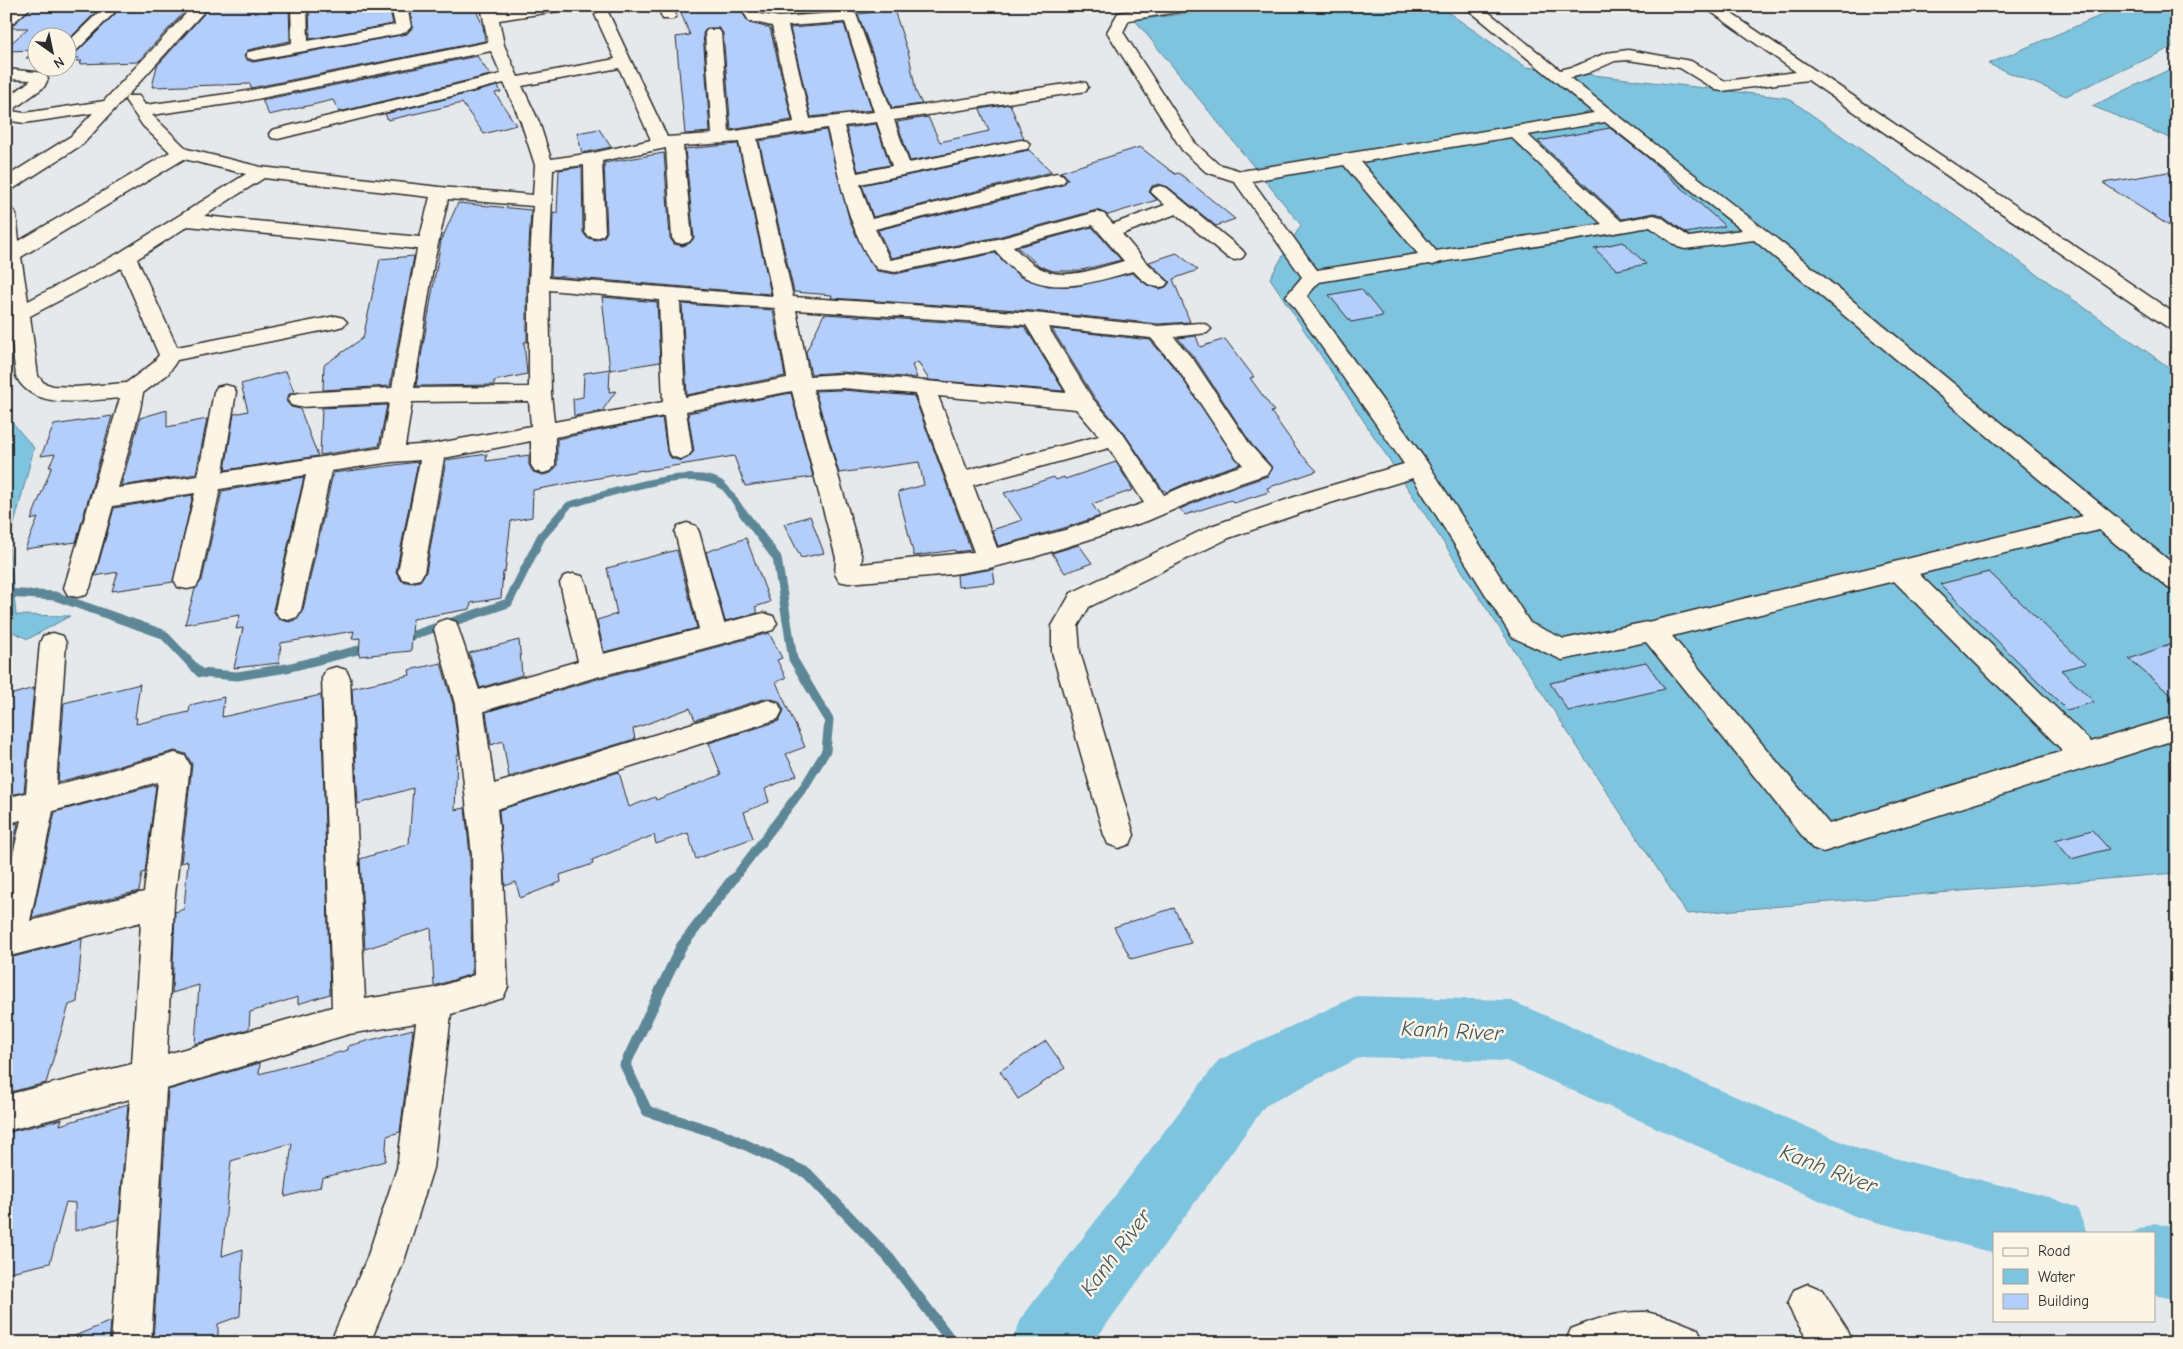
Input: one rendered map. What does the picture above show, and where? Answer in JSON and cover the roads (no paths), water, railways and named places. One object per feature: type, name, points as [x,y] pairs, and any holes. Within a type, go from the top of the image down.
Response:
[{"type":"street","points":[[6,22],[25,6]]},
{"type":"street","points":[[78,40],[114,6]]},
{"type":"street","points":[[6,185],[77,140],[202,6]]},
{"type":"street","points":[[299,6],[300,47]]},
{"type":"street","points":[[254,56],[400,30],[403,27],[399,6]]},
{"type":"street","points":[[543,465],[540,394],[540,283],[544,165],[530,122],[496,45],[490,12],[558,6]]},
{"type":"street","points":[[747,6],[754,18],[779,22],[851,17],[902,170]]},
{"type":"street","points":[[1184,6],[1123,16],[1115,32],[1188,146],[1212,168],[1240,177],[1608,116]]},
{"type":"street","points":[[1471,6],[1758,234],[2177,581]]},
{"type":"street","points":[[1710,6],[2177,325]]},
{"type":"street","points":[[603,16],[624,62],[668,143],[682,238]]},
{"type":"street","points":[[779,22],[803,126]]},
{"type":"street","points":[[713,33],[721,138]]},
{"type":"street","points":[[141,111],[242,97],[496,45]]},
{"type":"street","points":[[1557,76],[1582,70],[1612,56],[1628,56],[1685,64],[1722,86],[1811,75]]},
{"type":"street","points":[[6,58],[28,60]]},
{"type":"street","points":[[278,134],[511,80],[624,62]]},
{"type":"street","points":[[6,74],[39,76],[40,79],[38,84],[6,107]]},
{"type":"street","points":[[544,165],[668,143],[747,136],[834,121],[884,116],[1080,87]]},
{"type":"street","points":[[125,88],[149,122],[181,153],[261,172],[440,193],[542,201]]},
{"type":"street","points":[[6,115],[24,118],[110,105]]},
{"type":"street","points":[[834,121],[865,226],[881,264],[888,266],[1000,244],[1096,218],[1136,264],[1158,282]]},
{"type":"street","points":[[1514,132],[1615,226]]},
{"type":"street","points":[[747,136],[784,301],[798,383],[805,395],[849,558],[848,574],[941,567],[989,559],[1098,530],[1159,507],[1209,485],[1259,468],[1243,450],[1187,366],[1158,332]]},
{"type":"street","points":[[851,180],[1021,145]]},
{"type":"street","points":[[12,254],[181,153]]},
{"type":"street","points":[[592,158],[595,232]]},
{"type":"street","points":[[1348,159],[1433,259]]},
{"type":"street","points":[[20,313],[126,257],[261,172]]},
{"type":"street","points":[[1240,177],[1312,277]]},
{"type":"street","points":[[865,226],[1057,179]]},
{"type":"street","points":[[1160,192],[1234,254]]},
{"type":"street","points":[[392,454],[428,244],[440,193]]},
{"type":"street","points":[[1110,232],[1178,207]]},
{"type":"street","points":[[6,214],[27,376],[30,384],[43,391],[60,393],[132,390],[160,369],[170,355],[336,322]]},
{"type":"street","points":[[184,220],[428,244]]},
{"type":"street","points":[[1758,234],[1685,243],[1654,222],[1615,226],[1433,259],[1312,277],[1296,296],[1419,468],[1521,630],[1562,650],[1652,631],[2103,520]]},
{"type":"street","points":[[1000,244],[1018,264],[1029,272],[1051,281],[1070,280],[1136,264]]},
{"type":"street","points":[[126,257],[170,355]]},
{"type":"street","points":[[540,283],[669,295],[784,301],[1033,319],[1158,332],[1200,329]]},
{"type":"street","points":[[669,295],[674,407],[680,451]]},
{"type":"street","points":[[1033,319],[1083,402],[1115,439],[1159,507]]},
{"type":"street","points":[[102,499],[209,484],[392,454],[433,452],[798,383],[842,381],[1083,402]]},
{"type":"street","points":[[923,387],[989,559]]},
{"type":"street","points":[[77,588],[129,409],[132,390]]},
{"type":"street","points":[[187,580],[209,484],[225,392]]},
{"type":"street","points":[[299,400],[403,395],[540,394]]},
{"type":"street","points":[[960,480],[1115,439]]},
{"type":"street","points":[[411,572],[433,452]]},
{"type":"street","points":[[288,610],[320,466]]},
{"type":"street","points":[[1119,835],[1066,652],[1065,626],[1080,600],[1220,532],[1318,498],[1419,468]]},
{"type":"street","points":[[687,532],[714,635]]},
{"type":"street","points":[[1899,570],[2086,756]]},
{"type":"street","points":[[573,583],[593,667]]},
{"type":"street","points":[[469,704],[593,667],[764,623]]},
{"type":"street","points":[[6,1113],[149,1077],[349,1018],[435,1004],[491,987],[487,855],[481,801],[469,704],[447,630]]},
{"type":"street","points":[[1652,631],[1823,839],[2177,727]]},
{"type":"street","points":[[53,643],[40,800],[8,942],[158,903]]},
{"type":"street","points":[[336,678],[349,1018]]},
{"type":"street","points":[[481,801],[768,711]]},
{"type":"street","points":[[6,811],[40,800],[175,765],[158,903],[149,1077],[131,1343]]},
{"type":"street","points":[[350,1343],[385,1261],[414,1168],[435,1004]]},
{"type":"street","points":[[1808,1304],[1833,1343]]},
{"type":"street","points":[[1585,1343],[1617,1332],[1642,1331],[1666,1335],[1684,1343]]},
{"type":"water","points":[[1247,6],[1439,6],[1526,67],[1788,98],[2177,373],[2177,873],[1687,914],[1270,278],[1301,225],[1135,20]]},
{"type":"water","points":[[2123,6],[2177,6],[2177,45],[2066,96],[1988,64]]},
{"type":"water","points":[[2177,66],[2177,141],[2092,106]]},
{"type":"water","points":[[6,415],[34,448],[9,544],[16,615],[70,616],[28,639],[6,629],[6,472],[8,468],[6,465]]},
{"type":"waterway","points":[[561,514],[569,505],[625,489],[671,479],[692,478],[710,480],[723,486],[744,514]]},
{"type":"waterway","points":[[402,639],[508,603],[541,537],[562,513]]},
{"type":"waterway","points":[[732,881],[806,784],[826,751],[829,720],[793,659],[777,558],[743,513]]},
{"type":"waterway","points":[[6,593],[55,596],[163,634],[200,673],[237,676],[287,668],[370,647]]},
{"type":"waterway","points":[[732,880],[681,947],[625,1065],[647,1111],[724,1135],[807,1173],[889,1258],[953,1343]]},
{"type":"waterway","name":"Kanh River","points":[[1048,1343],[1242,1083],[1356,1026],[1509,1031],[1857,1183],[2048,1232]]},
{"type":"waterway","name":"Kanh River","points":[[2156,1259],[2177,1264]]}]
